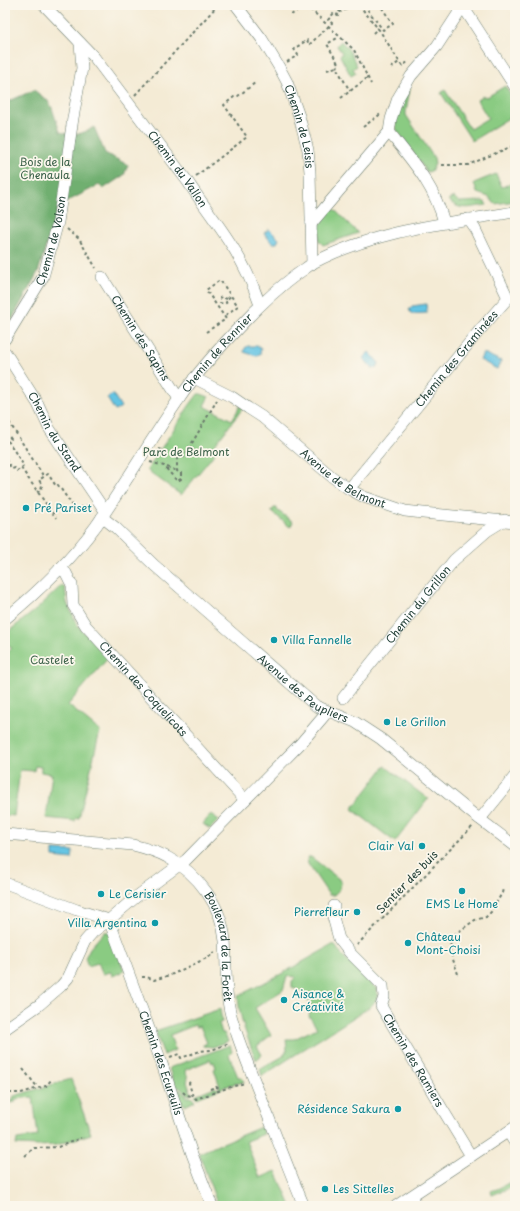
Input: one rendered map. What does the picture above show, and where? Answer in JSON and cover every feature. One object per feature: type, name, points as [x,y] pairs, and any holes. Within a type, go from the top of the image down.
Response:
[{"type":"street","points":[[44,5],[80,43]]},
{"type":"street","name":"Chemin de Leisis","points":[[236,5],[262,39],[279,67],[287,82],[302,128],[308,150],[310,172],[312,264]]},
{"type":"street","points":[[311,224],[389,132],[391,119],[398,98],[415,71],[437,46],[462,5],[515,87]]},
{"type":"street","name":"Chemin du Vallon","points":[[80,43],[98,63],[188,182],[229,241],[260,305]]},
{"type":"street","name":"Chemin de Volson","points":[[5,339],[43,277],[58,222],[82,68],[80,43]]},
{"type":"street","points":[[389,132],[425,178],[441,210],[444,222]]},
{"type":"street","name":"Chemin de Rennier","points":[[5,619],[38,591],[78,548],[104,514],[194,378],[219,348],[260,305],[284,284],[312,264],[343,250],[374,239],[444,222],[515,212]]},
{"type":"street","points":[[468,219],[475,229],[508,298],[515,308]]},
{"type":"street","name":"Chemin des Sapins","points":[[102,277],[179,399]]},
{"type":"street","name":"Chemin des Graminées","points":[[349,489],[508,298]]},
{"type":"street","name":"Chemin du Stand","points":[[5,352],[38,404],[49,428],[104,514]]},
{"type":"street","name":"Avenue de Belmont","points":[[194,378],[232,397],[262,417],[331,476],[349,489],[364,497],[405,510],[423,513],[515,522]]},
{"type":"street","name":"Avenue des Peupliers","points":[[104,514],[116,528],[154,565],[302,695],[316,706],[356,722],[381,739],[478,820],[515,846]]},
{"type":"street","name":"Chemin du Grillon","points":[[343,698],[454,560],[487,531],[503,521],[515,516]]},
{"type":"street","name":"Chemin des Coquelicots","points":[[60,568],[66,573],[72,585],[73,605],[86,626],[245,800]]},
{"type":"street","points":[[5,1029],[46,1000],[61,986],[68,978],[84,941],[136,897],[180,865],[301,743],[324,716],[326,711]]},
{"type":"street","points":[[478,820],[515,776]]},
{"type":"street","name":"Boulevard de la Forêt","points":[[5,834],[133,845],[159,853],[180,865],[192,874],[201,884],[215,906],[223,928],[226,986],[232,1021],[304,1206]]},
{"type":"street","points":[[5,883],[77,910],[109,920]]},
{"type":"street","name":"Chemin des Ramiers","points":[[334,906],[332,917],[338,939],[383,986],[384,998],[380,1006],[472,1156]]},
{"type":"street","name":"Chemin des Ecureuils","points":[[109,920],[212,1206]]},
{"type":"street","points":[[396,1206],[511,1129],[515,1143]]},
{"type":"street","points":[[410,1197],[418,1206]]},
{"type":"path","points":[[132,98],[218,5]]},
{"type":"path","points":[[296,5],[300,9]]},
{"type":"path","points":[[291,16],[305,5],[354,50],[371,84]]},
{"type":"path","points":[[328,5],[340,12]]},
{"type":"path","points":[[284,64],[298,55],[294,49],[307,40],[309,45],[332,23],[328,20],[334,13],[338,15],[340,12],[354,5]]},
{"type":"path","points":[[359,5],[378,28],[402,66],[408,63]]},
{"type":"path","points":[[364,5],[383,30],[392,24],[380,5]]},
{"type":"path","points":[[373,33],[378,28]]},
{"type":"path","points":[[327,70],[339,65],[327,44],[339,36]]},
{"type":"path","points":[[391,68],[399,62]]},
{"type":"path","points":[[336,67],[350,91]]},
{"type":"path","points":[[340,98],[368,78]]},
{"type":"path","points":[[188,182],[247,137],[224,105],[255,83]]},
{"type":"path","points":[[363,126],[386,111]]},
{"type":"path","points":[[442,165],[468,165],[515,145]]},
{"type":"path","points":[[58,222],[78,239],[102,277]]},
{"type":"path","points":[[206,332],[226,319],[206,290],[220,280],[238,306],[224,316]]},
{"type":"path","points":[[216,305],[226,303],[226,299],[231,296]]},
{"type":"path","points":[[220,303],[220,298],[225,297],[226,299]]},
{"type":"path","points":[[5,406],[9,422],[44,477]]},
{"type":"path","points":[[159,449],[184,456],[212,409]]},
{"type":"path","points":[[5,424],[9,422]]},
{"type":"path","points":[[5,435],[7,434],[11,439],[8,441],[24,466],[17,471],[15,468],[12,469],[5,459]]},
{"type":"path","points":[[177,454],[177,472]]},
{"type":"path","points":[[150,462],[164,466],[181,473],[181,479],[177,481],[164,466]]},
{"type":"path","points":[[21,468],[56,518]]},
{"type":"path","points":[[37,492],[41,490],[42,485],[39,480],[48,474],[75,509],[90,504]]},
{"type":"path","name":"Sentier des buis","points":[[350,953],[478,820]]},
{"type":"path","points":[[458,974],[450,951],[451,937],[475,920],[486,917],[491,912],[503,889]]},
{"type":"path","points":[[142,978],[154,980],[173,974],[209,957],[217,950]]},
{"type":"path","points":[[174,1056],[179,1054],[181,1058],[200,1051],[212,1050],[229,1043]]},
{"type":"path","points":[[23,1069],[38,1088]]},
{"type":"path","points":[[9,1093],[21,1093],[46,1086],[52,1079]]},
{"type":"path","points":[[190,1082],[191,1096],[194,1099],[243,1084]]},
{"type":"path","points":[[210,1089],[216,1087],[220,1090]]},
{"type":"path","points":[[24,1156],[34,1148],[58,1147],[81,1138]]},
{"type":"green space","points":[[341,41],[349,50],[357,66],[353,69],[356,73],[351,76],[340,56],[342,53],[337,46]]},
{"type":"green space","points":[[505,86],[515,102],[515,114],[472,141],[441,93],[445,90],[470,129],[488,118],[477,100],[483,96],[487,97]]},
{"type":"green space","points":[[410,89],[406,115],[434,158],[435,164],[431,171],[428,172],[396,129],[395,123],[397,112]]},
{"type":"green space","name":"Bois de la Chenaula","points":[[34,90],[48,101],[52,108],[60,132],[77,134],[94,127],[105,153],[128,165],[124,175],[103,189],[99,185],[68,201],[58,208],[38,272],[5,332],[5,103]]},
{"type":"green space","points":[[496,174],[502,187],[515,182],[515,201],[495,204],[489,197],[477,193],[474,183]]},
{"type":"green space","points":[[454,197],[459,202],[482,201],[487,205],[466,208],[457,206],[448,200]]},
{"type":"green space","points":[[332,207],[358,233],[323,245],[319,241],[319,226]]},
{"type":"green space","name":"Parc de Belmont","points":[[198,394],[209,397],[204,406],[232,420],[240,406],[243,408],[211,450],[215,453],[181,495],[147,470]]},
{"type":"green space","points":[[274,508],[277,508],[277,510],[293,522],[290,527],[271,511]]},
{"type":"green space","name":"Castelet","points":[[62,585],[65,588],[67,603],[78,626],[108,658],[68,705],[100,731],[79,818],[76,818],[75,821],[46,818],[52,774],[41,772],[41,767],[35,766],[34,771],[20,770],[14,816],[5,815],[5,655],[12,648],[5,642],[5,634],[37,609]]},
{"type":"green space","points":[[385,766],[428,799],[395,842],[352,809]]},
{"type":"green space","points":[[211,814],[219,820],[210,829],[203,824]]},
{"type":"green space","points":[[308,857],[311,857],[339,879],[341,883],[340,889],[334,895],[329,895],[308,864]]},
{"type":"green space","points":[[104,932],[110,932],[124,970],[121,973],[112,976],[111,972],[103,974],[98,963],[88,966],[85,958],[90,948]]},
{"type":"green space","points":[[334,944],[341,954],[376,988],[376,1001],[370,1007],[262,1076],[260,1069],[282,1057],[287,1050],[286,1039],[294,1039],[317,1028],[309,1016],[311,1005],[302,993],[292,987],[292,981],[296,977],[287,976],[283,990],[255,1008],[271,1035],[257,1046],[262,1055],[256,1060],[242,1020],[238,996],[283,973]]},
{"type":"green space","points":[[220,1009],[222,1022],[219,1023],[222,1033],[224,1033],[228,1041],[213,1047],[203,1046],[207,1043],[200,1026],[196,1027],[195,1025],[170,1035],[175,1050],[164,1055],[155,1031]]},
{"type":"green space","points":[[230,1045],[232,1052],[229,1055],[238,1077],[242,1077],[244,1082],[230,1085],[197,1098],[195,1095],[215,1087],[217,1089],[220,1087],[214,1069],[216,1068],[214,1062],[212,1063],[210,1060],[185,1070],[188,1078],[187,1082],[190,1095],[179,1087],[175,1087],[169,1068]]},
{"type":"green space","points":[[71,1079],[91,1134],[56,1145],[16,1145],[17,1139],[38,1136],[33,1097],[15,1099],[15,1102],[11,1103],[14,1096]]},
{"type":"green space","points":[[178,1089],[195,1101],[185,1106],[184,1103],[181,1104],[176,1090]]},
{"type":"green space","points":[[261,1127],[264,1134],[246,1141],[260,1178],[276,1171],[291,1206],[218,1206],[199,1153]]},
{"type":"green space","points":[[515,1180],[515,1186],[492,1195],[491,1191]]},
{"type":"water","points":[[269,229],[279,239],[277,243],[272,243],[264,233]]},
{"type":"water","points":[[426,304],[427,313],[412,314],[409,310],[412,306]]},
{"type":"water","points":[[248,346],[257,346],[261,349],[260,354],[256,356],[244,352],[245,348]]},
{"type":"water","points":[[369,352],[379,363],[377,368],[373,369],[363,358]]},
{"type":"water","points":[[483,353],[501,361],[497,369],[480,360]]},
{"type":"water","points":[[113,394],[121,407],[115,411],[107,398]]},
{"type":"water","points":[[53,850],[73,851],[72,859],[53,857]]},
{"type":"place","name":"Pré Pariset","points":[[26,508]]},
{"type":"place","name":"Villa Fannelle","points":[[274,640]]},
{"type":"place","name":"Le Grillon","points":[[387,722]]},
{"type":"place","name":"Clair Val","points":[[422,846]]},
{"type":"place","name":"EMS Le Home","points":[[462,891]]},
{"type":"place","name":"Le Cerisier","points":[[101,894]]},
{"type":"place","name":"Pierrefleur","points":[[357,912]]},
{"type":"place","name":"Villa Argentina","points":[[155,923]]},
{"type":"place","name":"Château Mont-Choisi","points":[[408,943]]},
{"type":"place","name":"Aisance & Créativité","points":[[284,1000]]},
{"type":"place","name":"Résidence Sakura","points":[[398,1109]]},
{"type":"place","name":"Les Sittelles","points":[[325,1189]]}]
